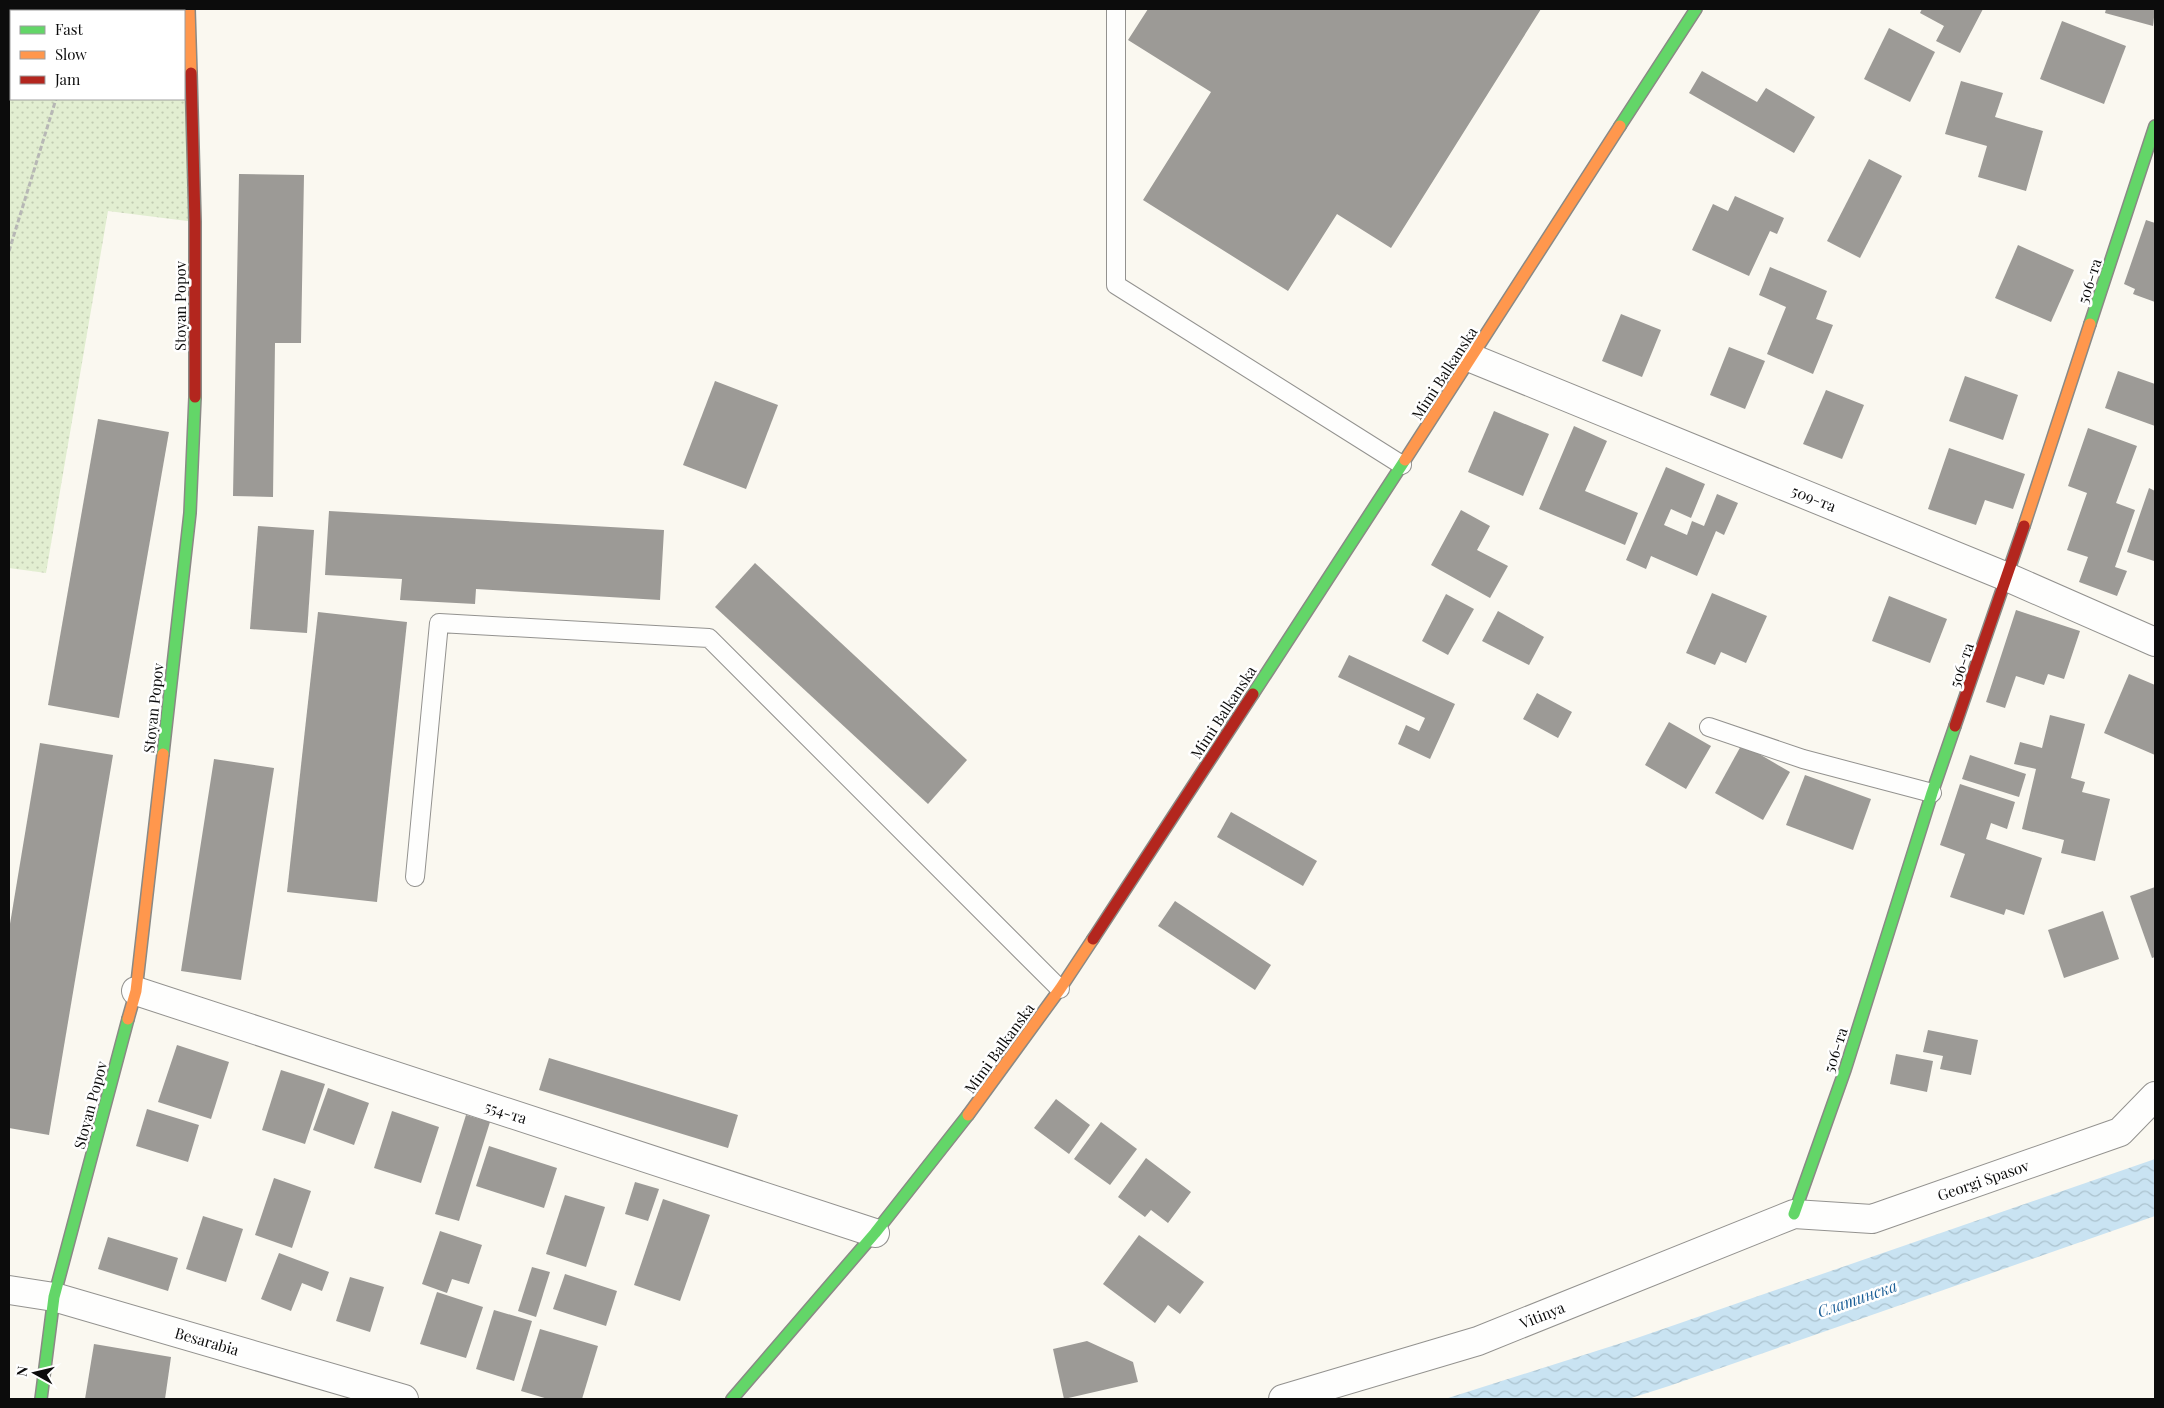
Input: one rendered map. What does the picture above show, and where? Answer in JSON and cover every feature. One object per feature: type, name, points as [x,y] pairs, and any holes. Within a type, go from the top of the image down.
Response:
[{"type":"street","name":"Stoyan Popov","points":[[41,1399],[54,1297],[136,991],[190,513],[196,369],[195,222],[189,9]]},
{"type":"street","name":"Mimi Balkanska","points":[[732,1399],[876,1233],[989,1088],[1060,989],[1402,465],[1696,9]]},
{"type":"street","name":"506-та","points":[[1794,1214],[1845,1070],[1932,793],[2007,577],[2155,126]]},
{"type":"street","name":"509-та","points":[[1471,358],[2007,577],[2155,642]]},
{"type":"street","name":"554-та","points":[[136,991],[876,1233]]},
{"type":"street","name":"Georgi Spasov","points":[[1794,1214],[1872,1219],[2120,1132],[2155,1096]]},
{"type":"street","name":"Vitinya","points":[[1284,1399],[1478,1341],[1794,1214]]},
{"type":"street","name":"Besarabia","points":[[9,1290],[54,1297],[404,1399]]},
{"type":"lane","points":[[1116,9],[1116,285],[1402,465]]},
{"type":"lane","points":[[415,877],[439,623],[708,638],[1060,989]]},
{"type":"lane","points":[[1709,727],[1803,759],[1932,793]]},
{"type":"path","points":[[9,251],[56,100]]},
{"type":"green space","points":[[9,9],[189,9],[195,222],[108,211],[46,573],[9,568]]},
{"type":"water","name":"Слатинска","points":[[2155,1159],[2155,1216],[1669,1386],[1628,1399],[1445,1399],[1634,1339]]},
{"type":"building","points":[[1148,9],[1541,9],[1391,248],[1337,214],[1288,291],[1143,200],[1211,92],[1128,40]]},
{"type":"building","points":[[1922,9],[1983,9],[1960,53],[1936,41],[1944,26],[1920,13]]},
{"type":"building","points":[[2106,9],[2155,9],[2153,26],[2105,13]]},
{"type":"building","points":[[2062,21],[2126,46],[2104,104],[2040,79]]},
{"type":"building","points":[[1889,28],[1935,52],[1910,102],[1864,79]]},
{"type":"building","points":[[1702,71],[1757,102],[1766,88],[1815,117],[1794,153],[1689,93]]},
{"type":"building","points":[[1961,81],[2003,93],[1995,117],[2043,131],[2026,191],[1978,177],[1987,146],[1945,134]]},
{"type":"building","points":[[1869,159],[1902,176],[1860,258],[1827,241]]},
{"type":"building","points":[[239,174],[304,175],[301,343],[275,343],[273,497],[233,496]]},
{"type":"building","points":[[1735,196],[1784,218],[1777,234],[1770,231],[1749,276],[1692,250],[1713,204],[1728,211]]},
{"type":"building","points":[[2146,220],[2155,223],[2155,302],[2133,294],[2135,289],[2124,284]]},
{"type":"building","points":[[2018,245],[2074,270],[2051,322],[1995,298]]},
{"type":"building","points":[[1770,267],[1827,291],[1816,319],[1833,325],[1813,374],[1767,354],[1786,307],[1759,295]]},
{"type":"building","points":[[1621,314],[1661,330],[1642,377],[1602,361]]},
{"type":"building","points":[[1729,347],[1765,361],[1745,409],[1710,395]]},
{"type":"building","points":[[2118,371],[2155,384],[2155,426],[2105,408]]},
{"type":"building","points":[[1965,376],[2018,395],[2003,440],[1949,421]]},
{"type":"building","points":[[715,381],[778,405],[746,489],[683,465]]},
{"type":"building","points":[[1826,390],[1864,405],[1842,459],[1803,444]]},
{"type":"building","points":[[1494,411],[1549,434],[1523,496],[1468,472]]},
{"type":"building","points":[[98,419],[169,432],[119,718],[48,705]]},
{"type":"building","points":[[1574,426],[1607,441],[1585,491],[1638,513],[1625,545],[1539,509]]},
{"type":"building","points":[[2088,428],[2137,446],[2116,503],[2135,510],[2115,567],[2127,571],[2117,596],[2079,582],[2088,557],[2067,550],[2087,493],[2068,486]]},
{"type":"building","points":[[1949,448],[2025,474],[2013,509],[1985,500],[1976,525],[1928,509]]},
{"type":"building","points":[[1666,467],[1705,484],[1691,518],[1671,509],[1664,525],[1687,535],[1692,521],[1704,526],[1717,494],[1738,503],[1724,535],[1716,531],[1697,576],[1651,556],[1646,569],[1626,560]]},
{"type":"building","points":[[2149,488],[2155,491],[2154,561],[2127,552]]},
{"type":"building","points":[[1461,510],[1490,526],[1477,550],[1508,566],[1490,598],[1431,565]]},
{"type":"building","points":[[329,511],[664,530],[660,600],[476,589],[475,604],[400,600],[402,579],[325,575]]},
{"type":"building","points":[[258,526],[314,530],[307,633],[250,629]]},
{"type":"building","points":[[755,563],[967,760],[928,804],[715,607]]},
{"type":"building","points":[[1712,593],[1767,616],[1746,663],[1721,652],[1715,665],[1686,653]]},
{"type":"building","points":[[1446,594],[1474,609],[1448,655],[1422,641]]},
{"type":"building","points":[[1889,596],[1947,619],[1930,663],[1872,641]]},
{"type":"building","points":[[2016,610],[2080,631],[2064,679],[2048,674],[2044,685],[2016,676],[2005,708],[1986,702]]},
{"type":"building","points":[[1498,611],[1544,637],[1529,665],[1482,641]]},
{"type":"building","points":[[318,612],[407,622],[377,902],[287,892]]},
{"type":"building","points":[[1349,655],[1455,704],[1430,759],[1398,744],[1406,725],[1419,731],[1425,718],[1338,677]]},
{"type":"building","points":[[2129,674],[2155,685],[2155,755],[2104,733]]},
{"type":"building","points":[[1537,693],[1572,712],[1558,738],[1523,719]]},
{"type":"building","points":[[2050,715],[2085,724],[2071,778],[2085,782],[2082,792],[2110,799],[2095,861],[2061,853],[2064,840],[2022,829],[2036,769],[2014,764],[2020,742],[2042,748]]},
{"type":"building","points":[[1669,722],[1711,746],[1686,789],[1645,765]]},
{"type":"building","points":[[40,743],[113,755],[49,1135],[9,1128],[9,930]]},
{"type":"building","points":[[1742,744],[1790,772],[1763,820],[1715,793]]},
{"type":"building","points":[[1970,755],[2026,774],[2019,797],[1962,779]]},
{"type":"building","points":[[214,759],[274,768],[241,980],[181,971]]},
{"type":"building","points":[[1805,775],[1871,799],[1853,850],[1786,825]]},
{"type":"building","points":[[1960,784],[2015,802],[2007,829],[1991,823],[1986,839],[2042,858],[2024,915],[2006,909],[2004,915],[1950,897],[1965,854],[1940,845]]},
{"type":"building","points":[[1231,812],[1317,861],[1303,886],[1217,837]]},
{"type":"building","points":[[2155,887],[2155,957],[2152,958],[2130,896]]},
{"type":"building","points":[[1175,901],[1271,965],[1255,990],[1158,926]]},
{"type":"building","points":[[2103,911],[2119,959],[2064,978],[2048,930]]},
{"type":"building","points":[[1928,1030],[1978,1040],[1971,1075],[1940,1069],[1943,1056],[1923,1052]]},
{"type":"building","points":[[177,1045],[229,1062],[211,1119],[158,1102]]},
{"type":"building","points":[[1896,1054],[1933,1061],[1927,1092],[1890,1084]]},
{"type":"building","points":[[549,1058],[738,1115],[728,1148],[539,1090]]},
{"type":"building","points":[[281,1070],[325,1084],[305,1144],[262,1130]]},
{"type":"building","points":[[328,1088],[369,1103],[354,1145],[313,1130]]},
{"type":"building","points":[[1056,1099],[1090,1125],[1069,1154],[1034,1128]]},
{"type":"building","points":[[147,1109],[199,1125],[188,1162],[136,1146]]},
{"type":"building","points":[[392,1111],[439,1127],[421,1183],[374,1168]]},
{"type":"building","points":[[466,1115],[490,1122],[459,1221],[435,1214]]},
{"type":"building","points":[[1101,1122],[1137,1149],[1110,1185],[1074,1159]]},
{"type":"building","points":[[489,1146],[557,1168],[544,1208],[476,1186]]},
{"type":"building","points":[[1146,1158],[1191,1192],[1168,1223],[1151,1210],[1145,1217],[1118,1197]]},
{"type":"building","points":[[274,1178],[311,1191],[292,1248],[255,1235]]},
{"type":"building","points":[[635,1182],[659,1189],[648,1221],[625,1214]]},
{"type":"building","points":[[565,1195],[605,1207],[586,1267],[546,1254]]},
{"type":"building","points":[[663,1199],[710,1215],[680,1301],[634,1285]]},
{"type":"building","points":[[203,1216],[243,1229],[226,1282],[186,1269]]},
{"type":"building","points":[[440,1231],[482,1245],[469,1284],[452,1279],[447,1293],[422,1284]]},
{"type":"building","points":[[1139,1235],[1204,1282],[1180,1314],[1168,1305],[1155,1323],[1103,1284]]},
{"type":"building","points":[[108,1237],[178,1258],[168,1291],[98,1269]]},
{"type":"building","points":[[279,1253],[329,1272],[322,1291],[302,1283],[291,1311],[261,1299]]},
{"type":"building","points":[[532,1267],[550,1272],[536,1317],[518,1311]]},
{"type":"building","points":[[565,1274],[617,1291],[606,1326],[553,1309]]},
{"type":"building","points":[[350,1277],[384,1287],[370,1332],[336,1321]]},
{"type":"building","points":[[437,1292],[483,1307],[466,1358],[420,1344]]},
{"type":"building","points":[[494,1310],[532,1321],[514,1381],[476,1369]]},
{"type":"building","points":[[540,1329],[598,1346],[582,1399],[548,1399],[521,1391]]},
{"type":"building","points":[[1087,1341],[1133,1362],[1138,1382],[1064,1399],[1053,1349]]},
{"type":"building","points":[[94,1344],[171,1357],[165,1399],[85,1399]]},
{"type":"traffic: fast","points":[[1620,126],[1696,9]]},
{"type":"traffic: fast","points":[[2090,324],[2155,126]]},
{"type":"traffic: fast","points":[[163,754],[190,513],[195,397]]},
{"type":"traffic: fast","points":[[1253,694],[1405,460]]},
{"type":"traffic: fast","points":[[1794,1214],[1845,1070],[1932,793],[1955,726]]},
{"type":"traffic: fast","points":[[41,1399],[54,1297],[128,1019]]},
{"type":"traffic: fast","points":[[732,1399],[875,1233],[968,1115]]},
{"type":"traffic: slow","points":[[189,9],[191,73]]},
{"type":"traffic: slow","points":[[1405,460],[1620,126]]},
{"type":"traffic: slow","points":[[2024,526],[2090,324]]},
{"type":"traffic: slow","points":[[128,1019],[136,991],[163,754]]},
{"type":"traffic: slow","points":[[968,1115],[1060,989],[1093,939]]},
{"type":"traffic: jam","points":[[191,73],[195,222],[195,397]]},
{"type":"traffic: jam","points":[[1955,726],[2024,526]]},
{"type":"traffic: jam","points":[[1093,939],[1253,694]]}]
